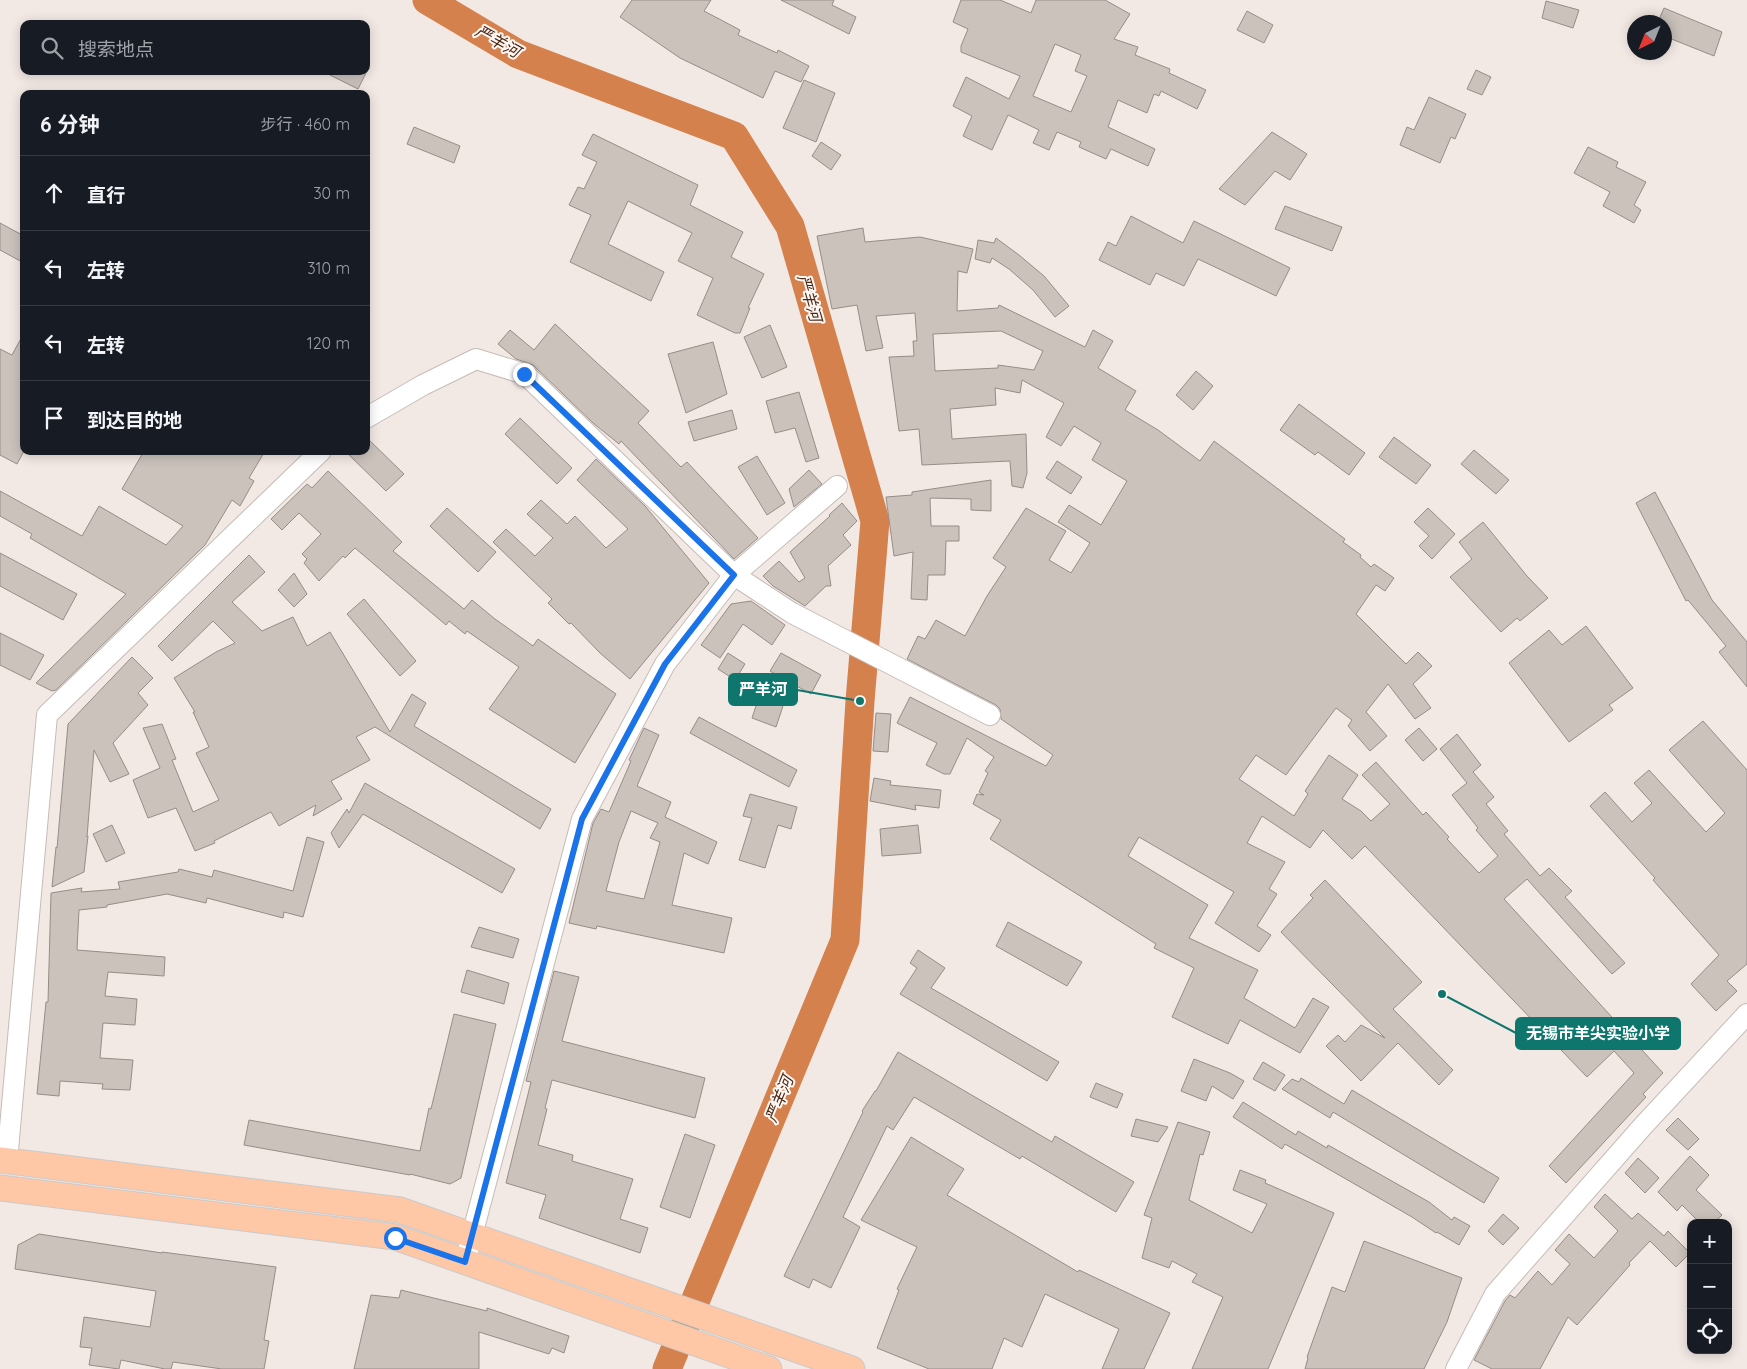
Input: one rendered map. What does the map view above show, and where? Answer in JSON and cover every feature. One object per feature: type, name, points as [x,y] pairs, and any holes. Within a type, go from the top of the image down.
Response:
[{"type":"main road","points":[[769,1369],[395,1238],[0,1193],[3,1160],[400,1210],[852,1369]]},
{"type":"street","points":[[370,416],[423,385],[476,359],[524,374],[734,575],[792,613],[990,715]]},
{"type":"street","points":[[3,1160],[47,715],[317,455]]},
{"type":"street","points":[[465,1262],[582,819],[665,664],[734,575],[837,486]]},
{"type":"street","points":[[1456,1369],[1495,1294],[1643,1126],[1747,1014]]},
{"type":"building","points":[[632,0],[711,0],[704,11],[740,30],[738,35],[777,53],[778,50],[809,66],[801,82],[775,71],[763,98],[680,58],[620,17]]},
{"type":"building","points":[[781,0],[834,0],[832,5],[856,17],[849,34]]},
{"type":"building","points":[[961,0],[1000,0],[1031,13],[1036,0],[1105,0],[1130,14],[1114,39],[1138,47],[1135,55],[1170,69],[1169,73],[1206,90],[1197,109],[1161,91],[1159,96],[1154,94],[1147,113],[1118,100],[1108,127],[1155,149],[1148,166],[1111,149],[1106,159],[1079,147],[1081,142],[1057,132],[1049,150],[1033,143],[1039,130],[1008,115],[992,150],[963,136],[972,116],[953,106],[966,77],[1009,99],[1020,76],[961,52],[961,46],[968,29],[953,22]],"holes":[[[1055,44],[1081,55],[1075,71],[1087,76],[1071,112],[1033,96]]]},
{"type":"building","points":[[1546,1],[1579,10],[1573,28],[1542,18]]},
{"type":"building","points":[[1664,8],[1722,32],[1714,56],[1672,39],[1672,15],[1661,15]]},
{"type":"building","points":[[1247,11],[1273,25],[1264,43],[1237,30]]},
{"type":"building","points":[[1476,70],[1491,77],[1482,95],[1467,89]]},
{"type":"building","points":[[330,75],[365,75],[358,89]]},
{"type":"building","points":[[804,80],[835,93],[816,142],[783,128]]},
{"type":"building","points":[[1429,97],[1466,114],[1455,139],[1451,137],[1440,163],[1400,145],[1407,127],[1414,130]]},
{"type":"building","points":[[414,127],[460,146],[454,163],[407,144]]},
{"type":"building","points":[[1272,132],[1307,154],[1290,180],[1275,171],[1245,205],[1219,189]]},
{"type":"building","points":[[593,134],[698,185],[690,205],[743,232],[731,257],[764,274],[748,308],[750,308],[740,333],[735,333],[697,315],[713,278],[678,261],[692,233],[628,201],[608,244],[664,272],[651,301],[570,262],[591,215],[569,205],[578,187],[584,189],[597,162],[582,155]]},
{"type":"building","points":[[821,142],[841,155],[831,170],[812,156]]},
{"type":"building","points":[[1588,147],[1618,162],[1616,167],[1646,182],[1634,205],[1641,210],[1634,223],[1603,206],[1610,192],[1574,173]]},
{"type":"building","points":[[1285,206],[1342,227],[1332,251],[1275,229]]},
{"type":"building","points":[[1131,216],[1183,243],[1194,221],[1290,268],[1276,296],[1198,259],[1184,286],[1156,273],[1150,285],[1099,260],[1108,242],[1116,246]]},
{"type":"building","points":[[0,223],[20,234],[20,261],[0,250]]},
{"type":"building","points":[[863,228],[865,242],[920,237],[973,249],[967,273],[958,271],[957,311],[998,308],[999,305],[1085,347],[1093,330],[1113,341],[1098,368],[1136,391],[1125,410],[1158,430],[1200,461],[1214,441],[1345,539],[1343,542],[1361,555],[1360,557],[1371,567],[1374,564],[1394,578],[1385,591],[1376,585],[1356,614],[1406,664],[1418,652],[1432,666],[1413,684],[1431,708],[1415,719],[1388,684],[1366,712],[1387,736],[1370,751],[1348,726],[1352,720],[1336,708],[1286,775],[1256,755],[1239,779],[1294,816],[1308,794],[1305,791],[1329,755],[1358,775],[1342,799],[1361,811],[1371,821],[1390,804],[1362,775],[1376,762],[1423,815],[1426,812],[1449,837],[1447,839],[1479,873],[1498,856],[1476,830],[1478,828],[1452,795],[1467,783],[1440,749],[1457,734],[1481,765],[1473,772],[1494,797],[1486,804],[1508,831],[1504,834],[1540,876],[1549,868],[1572,891],[1565,897],[1625,963],[1612,974],[1527,879],[1504,899],[1663,1073],[1643,1094],[1646,1097],[1566,1183],[1549,1166],[1634,1073],[1614,1051],[1587,1077],[1365,846],[1352,859],[1323,830],[1310,848],[1262,816],[1247,843],[1285,862],[1269,889],[1277,894],[1257,926],[1271,935],[1259,952],[1215,923],[1234,892],[1139,837],[1128,856],[1208,905],[1189,938],[1258,970],[1244,998],[1295,1028],[1313,998],[1329,1007],[1300,1053],[1240,1020],[1228,1044],[1172,1017],[1194,968],[1154,948],[1156,944],[990,839],[1001,820],[973,804],[977,794],[984,795],[979,792],[988,773],[985,771],[994,757],[967,738],[950,774],[944,774],[926,765],[937,743],[897,723],[910,697],[1046,766],[1053,755],[1001,719],[1000,709],[996,705],[907,659],[918,636],[925,639],[936,620],[965,636],[987,596],[1006,567],[993,558],[1026,508],[1066,531],[1049,560],[1071,573],[1090,543],[1058,522],[1069,505],[1101,525],[1127,481],[1092,460],[1101,443],[1074,426],[1061,446],[1046,437],[1064,403],[1022,380],[1020,393],[995,388],[996,405],[950,409],[952,439],[1026,434],[1027,473],[1023,488],[1012,486],[1010,461],[922,465],[919,429],[899,431],[889,357],[914,356],[913,341],[917,341],[915,313],[876,316],[883,348],[866,351],[857,305],[832,309],[817,236]],"holes":[[[1001,331],[1043,351],[1034,370],[998,365],[998,368],[935,371],[933,334]]]},
{"type":"building","points":[[996,238],[1044,276],[1069,306],[1055,317],[1033,290],[1009,269],[992,258],[990,263],[975,259],[978,240],[994,243]]},
{"type":"building","points":[[555,324],[649,411],[638,423],[681,467],[687,462],[758,538],[734,559],[621,441],[619,444],[593,423],[533,365],[516,359],[498,344],[510,330],[534,350]]},
{"type":"building","points":[[770,325],[787,367],[762,378],[744,337]]},
{"type":"building","points":[[20,340],[20,455],[22,455],[17,464],[0,455],[0,349],[12,355]]},
{"type":"building","points":[[713,342],[727,394],[686,413],[668,354]]},
{"type":"building","points":[[1196,371],[1213,386],[1193,410],[1176,395]]},
{"type":"building","points":[[799,392],[819,458],[806,462],[795,428],[775,433],[766,401]]},
{"type":"building","points":[[1299,404],[1365,453],[1349,475],[1318,452],[1315,455],[1280,430]]},
{"type":"building","points":[[732,410],[737,429],[694,441],[688,422]]},
{"type":"building","points":[[520,418],[572,468],[557,484],[505,434]]},
{"type":"building","points":[[1394,437],[1431,465],[1416,484],[1379,457]]},
{"type":"building","points":[[370,441],[404,474],[386,491],[349,455],[370,455]]},
{"type":"building","points":[[1474,450],[1509,480],[1496,494],[1461,464]]},
{"type":"building","points":[[142,455],[263,455],[249,478],[254,481],[240,506],[232,500],[205,545],[56,690],[52,691],[36,683],[126,594],[30,538],[32,534],[0,516],[0,491],[82,536],[99,506],[166,545],[183,526],[122,489]]},
{"type":"building","points":[[757,456],[785,503],[767,515],[738,467]]},
{"type":"building","points":[[596,459],[645,506],[709,583],[630,679],[548,603],[552,599],[493,542],[506,529],[535,556],[553,538],[527,514],[541,500],[567,524],[575,516],[606,548],[628,529],[577,480]]},
{"type":"building","points":[[1057,461],[1082,477],[1071,494],[1046,478]]},
{"type":"building","points":[[809,470],[822,484],[794,507],[789,489]]},
{"type":"building","points":[[328,471],[402,542],[393,551],[464,609],[472,600],[533,646],[538,639],[616,694],[575,763],[489,709],[519,667],[467,631],[465,634],[449,621],[446,625],[355,548],[345,558],[343,556],[319,581],[304,563],[307,559],[302,554],[321,534],[299,513],[282,530],[271,519],[307,484],[312,488]]},
{"type":"building","points":[[991,480],[991,511],[971,510],[971,499],[930,498],[931,526],[959,526],[959,541],[946,541],[945,575],[928,575],[927,600],[911,599],[913,552],[894,556],[886,497],[912,495],[912,492]]},
{"type":"building","points":[[1655,492],[1712,600],[1747,642],[1747,687],[1719,652],[1726,646],[1688,600],[1686,601],[1636,503]]},
{"type":"building","points":[[842,503],[857,521],[843,535],[851,545],[828,566],[831,586],[826,586],[805,606],[773,586],[763,576],[779,561],[799,582],[805,578],[790,552]]},
{"type":"building","points":[[447,508],[496,552],[478,572],[430,526]]},
{"type":"building","points":[[1428,508],[1455,534],[1432,559],[1419,546],[1429,536],[1414,522]]},
{"type":"building","points":[[1483,522],[1527,576],[1548,598],[1520,621],[1517,618],[1501,632],[1450,577],[1472,559],[1459,542]]},
{"type":"building","points":[[0,553],[77,594],[63,620],[0,586]]},
{"type":"building","points":[[249,555],[265,572],[232,602],[262,631],[293,617],[307,646],[330,632],[390,732],[412,694],[426,703],[414,726],[551,809],[540,829],[375,727],[356,737],[370,760],[331,781],[342,799],[313,816],[316,805],[279,826],[271,812],[214,841],[215,843],[195,851],[176,808],[148,818],[133,780],[160,768],[143,728],[162,724],[176,759],[172,760],[193,812],[219,800],[196,753],[209,747],[193,712],[195,712],[174,678],[216,652],[235,643],[213,621],[172,661],[158,646]]},
{"type":"building","points":[[294,573],[307,594],[294,607],[278,590]]},
{"type":"building","points":[[364,599],[416,661],[400,676],[347,614]]},
{"type":"building","points":[[751,601],[785,625],[772,645],[743,624],[720,658],[701,645],[731,604]]},
{"type":"building","points":[[1586,626],[1633,688],[1609,705],[1613,710],[1569,742],[1509,663],[1549,630],[1562,645]]},
{"type":"building","points":[[0,633],[44,655],[30,680],[0,665]]},
{"type":"building","points":[[728,653],[745,664],[735,680],[718,669]]},
{"type":"building","points":[[781,653],[821,675],[811,694],[770,671]]},
{"type":"building","points":[[132,657],[153,678],[138,693],[148,705],[113,743],[129,774],[110,782],[94,750],[84,872],[52,887],[68,724]]},
{"type":"building","points":[[759,697],[783,706],[776,727],[752,718]]},
{"type":"building","points":[[876,713],[891,714],[888,752],[873,751]]},
{"type":"building","points":[[699,717],[797,770],[789,787],[690,733]]},
{"type":"building","points":[[1703,721],[1747,770],[1747,964],[1727,981],[1737,991],[1716,1011],[1691,984],[1719,955],[1653,880],[1655,878],[1590,806],[1605,792],[1632,822],[1652,803],[1634,783],[1649,770],[1706,832],[1725,813],[1669,750]]},
{"type":"building","points":[[644,728],[659,735],[637,786],[671,802],[665,817],[717,842],[708,864],[684,853],[672,905],[732,918],[724,953],[597,926],[596,929],[569,923],[593,823],[601,809],[609,812],[631,761],[629,760]],"holes":[[[631,811],[658,823],[650,838],[660,842],[644,899],[606,891],[619,842]]]},
{"type":"building","points":[[1419,728],[1437,749],[1423,761],[1405,740]]},
{"type":"building","points":[[874,778],[891,781],[890,785],[941,790],[939,808],[915,805],[916,810],[870,801]]},
{"type":"building","points":[[365,783],[515,869],[502,893],[363,814],[339,848],[331,833],[347,809],[349,813]]},
{"type":"building","points":[[750,794],[797,807],[791,829],[778,825],[765,868],[739,860],[752,818],[743,816]]},
{"type":"building","points":[[112,825],[125,853],[106,862],[93,834]]},
{"type":"building","points":[[918,825],[921,853],[882,856],[880,829]]},
{"type":"building","points":[[307,837],[324,842],[303,917],[284,912],[283,918],[207,898],[206,903],[167,894],[107,905],[107,907],[79,910],[77,950],[165,957],[164,976],[108,972],[105,996],[137,999],[135,1025],[103,1023],[100,1058],[133,1060],[130,1090],[102,1089],[103,1084],[60,1081],[59,1096],[37,1094],[46,1002],[48,1002],[51,893],[82,888],[81,892],[120,889],[118,882],[178,872],[179,869],[212,877],[214,870],[293,891]]},
{"type":"building","points":[[1325,880],[1422,982],[1393,1009],[1453,1070],[1439,1085],[1398,1043],[1361,1081],[1326,1046],[1338,1035],[1345,1042],[1361,1025],[1385,1038],[1281,932],[1313,898],[1310,895]]},
{"type":"building","points":[[1008,922],[1082,962],[1067,986],[996,946]]},
{"type":"building","points":[[479,927],[519,939],[513,958],[471,947]]},
{"type":"building","points":[[918,950],[945,968],[931,988],[1059,1062],[1047,1081],[900,994],[917,968],[910,963]]},
{"type":"building","points":[[467,970],[509,983],[504,1004],[461,992]]},
{"type":"building","points":[[554,971],[579,977],[562,1041],[705,1078],[695,1118],[552,1080],[538,1145],[573,1155],[572,1161],[633,1179],[620,1219],[648,1228],[640,1253],[539,1218],[546,1195],[506,1183],[531,1082],[526,1081]]},
{"type":"building","points":[[454,1014],[496,1024],[461,1178],[450,1184],[410,1174],[244,1145],[249,1120],[420,1151],[429,1108],[431,1109]]},
{"type":"building","points":[[898,1052],[1052,1142],[1055,1136],[1134,1182],[1116,1212],[1022,1156],[1020,1159],[914,1097],[893,1130],[887,1126],[843,1217],[860,1227],[831,1288],[813,1279],[809,1288],[784,1276],[862,1111],[876,1091]]},
{"type":"building","points":[[1194,1059],[1230,1073],[1244,1081],[1233,1099],[1212,1086],[1206,1101],[1181,1091]]},
{"type":"building","points":[[1263,1062],[1285,1075],[1275,1091],[1253,1079]]},
{"type":"building","points":[[1301,1078],[1344,1104],[1352,1090],[1499,1178],[1484,1203],[1333,1112],[1330,1118],[1282,1089],[1292,1079],[1299,1082]]},
{"type":"building","points":[[1096,1083],[1123,1094],[1117,1108],[1090,1097]]},
{"type":"building","points":[[1243,1102],[1296,1135],[1298,1131],[1327,1148],[1328,1145],[1429,1202],[1452,1220],[1454,1217],[1470,1226],[1459,1245],[1285,1144],[1282,1149],[1233,1117]]},
{"type":"building","points":[[1678,1118],[1699,1139],[1688,1150],[1666,1130]]},
{"type":"building","points":[[1136,1119],[1168,1127],[1158,1142],[1131,1136]]},
{"type":"building","points":[[1178,1122],[1210,1132],[1203,1155],[1200,1154],[1189,1200],[1252,1233],[1267,1204],[1233,1190],[1240,1170],[1266,1180],[1265,1183],[1334,1213],[1268,1369],[1192,1369],[1223,1297],[1192,1282],[1197,1274],[1172,1261],[1169,1268],[1142,1258],[1152,1218],[1144,1215]]},
{"type":"building","points":[[685,1134],[715,1145],[690,1218],[660,1207]]},
{"type":"building","points":[[911,1137],[964,1169],[947,1195],[1078,1272],[1079,1270],[1170,1313],[1144,1369],[1102,1369],[1119,1329],[1045,1294],[1022,1347],[1004,1338],[992,1369],[929,1369],[877,1348],[899,1290],[897,1289],[917,1247],[861,1220]]},
{"type":"building","points":[[1690,1156],[1709,1175],[1696,1190],[1722,1215],[1718,1219],[1696,1219],[1682,1205],[1677,1211],[1658,1192]]},
{"type":"building","points":[[1638,1158],[1659,1178],[1645,1193],[1625,1173]]},
{"type":"building","points":[[1605,1194],[1632,1219],[1638,1213],[1664,1236],[1668,1231],[1687,1250],[1687,1256],[1676,1267],[1650,1241],[1577,1325],[1568,1317],[1540,1369],[1492,1369],[1474,1360],[1510,1295],[1515,1298],[1538,1271],[1552,1285],[1570,1264],[1555,1250],[1569,1234],[1594,1258],[1618,1231],[1594,1207]]},
{"type":"building","points":[[1503,1214],[1519,1228],[1503,1245],[1488,1231]]},
{"type":"building","points":[[39,1234],[162,1253],[276,1267],[264,1340],[269,1341],[264,1369],[222,1369],[173,1362],[171,1369],[165,1369],[121,1360],[119,1369],[89,1365],[92,1348],[80,1347],[84,1317],[150,1327],[156,1291],[15,1269],[18,1245]]},
{"type":"building","points":[[1364,1241],[1462,1278],[1447,1322],[1424,1369],[1305,1369],[1307,1357],[1332,1287],[1345,1292]]},
{"type":"building","points":[[401,1290],[487,1311],[487,1308],[569,1336],[564,1353],[552,1348],[549,1354],[479,1332],[479,1369],[354,1369],[371,1295],[399,1298]]},
{"type":"waterway","name":"严羊河","points":[[427,0],[518,54],[734,136],[790,226],[875,521],[860,701],[845,940],[667,1369]]},
{"type":"place","name":"严羊河","points":[[860,701]]},
{"type":"place","name":"无锡市羊尖实验小学","points":[[1442,994]]},
{"type":"route","points":[[395,1238],[465,1262],[582,819],[665,664],[734,575],[524,374]]}]
